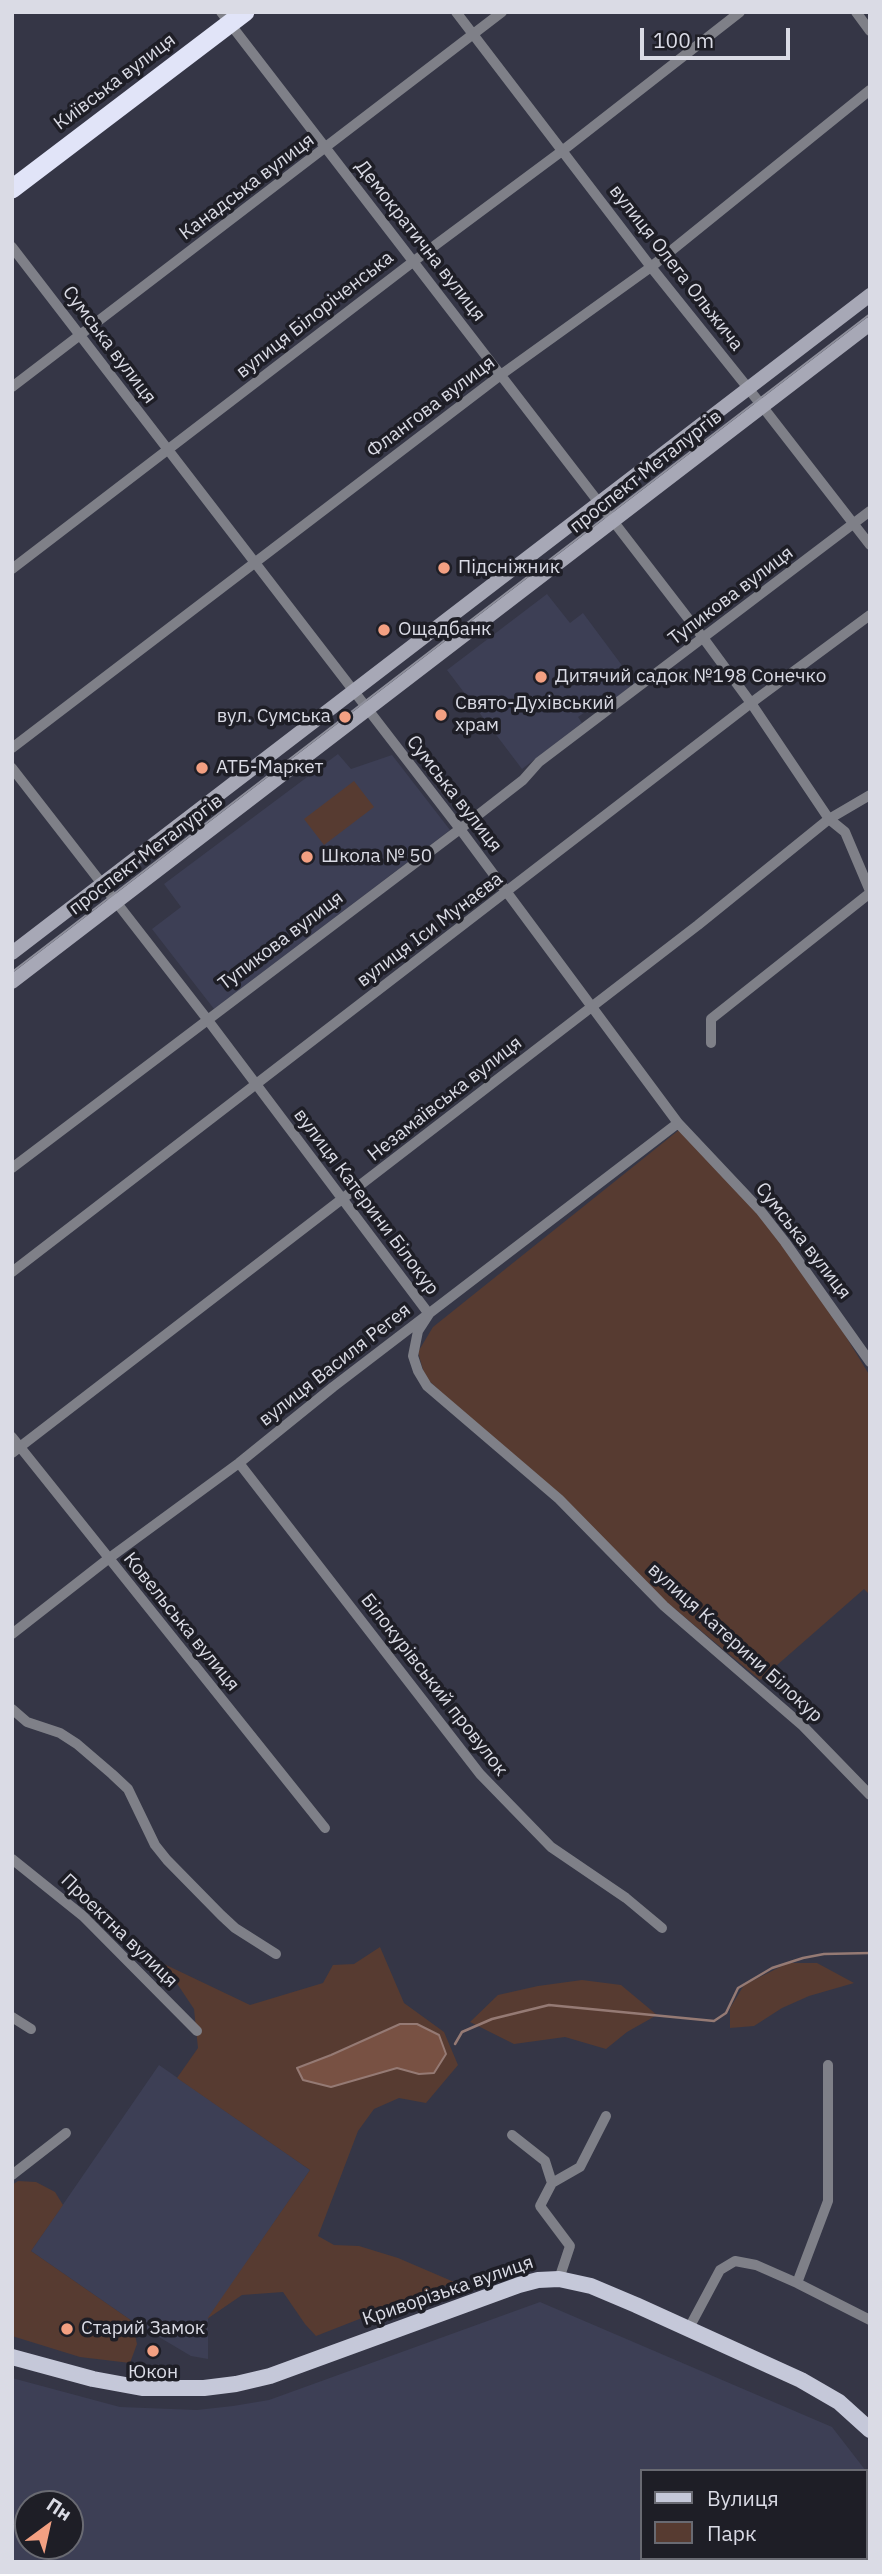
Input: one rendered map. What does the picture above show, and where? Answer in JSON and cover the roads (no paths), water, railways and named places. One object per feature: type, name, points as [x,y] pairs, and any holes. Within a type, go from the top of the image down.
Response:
[{"type":"highway","name":"Київська вулиця","points":[[12,189],[232,16]]},
{"type":"main road","name":"проспект Металургів","points":[[12,953],[870,295]]},
{"type":"main road","name":"проспект Металургів","points":[[12,982],[870,324]]},
{"type":"main road","name":"Криворізька вулиця","points":[[12,2357],[93,2379],[142,2388],[193,2389],[236,2384],[270,2376],[519,2285],[538,2280],[559,2279],[591,2286],[689,2328],[823,2392],[847,2408],[870,2430]]},
{"type":"street","name":"вулиця Олега Ольжича","points":[[456,12],[651,267],[870,545]]},
{"type":"street","name":"Канадська вулиця","points":[[12,387],[502,12]]},
{"type":"street","name":"вулиця Білоріченська","points":[[12,569],[562,151],[740,12]]},
{"type":"street","points":[[856,12],[870,32]]},
{"type":"street","name":"Демократична вулиця","points":[[232,16],[327,148],[704,639],[829,819],[845,832],[870,892]]},
{"type":"street","name":"Флангова вулиця","points":[[12,748],[502,374],[651,267],[870,90]]},
{"type":"street","name":"Сумська вулиця","points":[[12,247],[460,829],[678,1122],[761,1210],[870,1362]]},
{"type":"street","name":"Тупикова вулиця","points":[[12,1168],[460,829],[523,780],[539,762],[870,512]]},
{"type":"street","name":"вулиця Іси Мунаєва","points":[[12,1272],[508,893],[751,703],[870,615]]},
{"type":"street","name":"вулиця Катерини Білокур","points":[[12,768],[117,902],[429,1314],[418,1331],[413,1356],[427,1386],[559,1499],[664,1606],[803,1726],[870,1796]]},
{"type":"street","name":"Незамаївська вулиця","points":[[16,1450],[591,1008],[829,819],[870,795]]},
{"type":"street","points":[[711,1043],[711,1019],[870,892]]},
{"type":"street","name":"вулиця Василя Регея","points":[[12,1634],[108,1559],[239,1463],[332,1387],[678,1122]]},
{"type":"street","name":"Ковельська вулиця","points":[[12,1437],[16,1450],[108,1559],[325,1828]]},
{"type":"street","name":"Білокурівський провулок","points":[[239,1463],[480,1774],[551,1846],[626,1898],[662,1928]]},
{"type":"street","points":[[12,1709],[27,1722],[60,1733],[77,1744],[112,1774],[128,1789],[155,1845],[167,1860],[221,1915],[276,1954]]},
{"type":"street","name":"Проектна вулиця","points":[[12,1859],[83,1916],[197,2031]]},
{"type":"street","points":[[12,2017],[31,2029]]},
{"type":"street","points":[[797,2283],[828,2201],[828,2066]]},
{"type":"street","points":[[559,2279],[570,2246],[540,2206],[552,2183],[580,2167],[606,2116]]},
{"type":"street","points":[[12,2175],[66,2133]]},
{"type":"street","points":[[512,2135],[545,2161],[552,2183]]},
{"type":"street","points":[[689,2328],[713,2279],[728,2263],[744,2262],[797,2283],[870,2320]]},
{"type":"waterway","points":[[455,2044],[462,2032],[492,2019],[549,2005],[714,2021],[726,2013],[738,1988],[772,1968],[824,1954],[870,1953]]},
{"type":"tram line","points":[[12,972],[870,314]]},
{"type":"place","name":"Підсніжник","points":[[444,568]]},
{"type":"place","name":"Ощадбанк","points":[[384,630]]},
{"type":"place","name":"Дитячий садок №198 Сонечко","points":[[541,677]]},
{"type":"place","name":"Свято-Духівський храм","points":[[441,715]]},
{"type":"place","name":"вул. Сумська","points":[[345,717]]},
{"type":"place","name":"АТБ-Маркет","points":[[202,768]]},
{"type":"place","name":"Школа № 50","points":[[307,857]]},
{"type":"place","name":"Старий Замок","points":[[67,2329]]},
{"type":"place","name":"Юкон","points":[[153,2351]]}]
